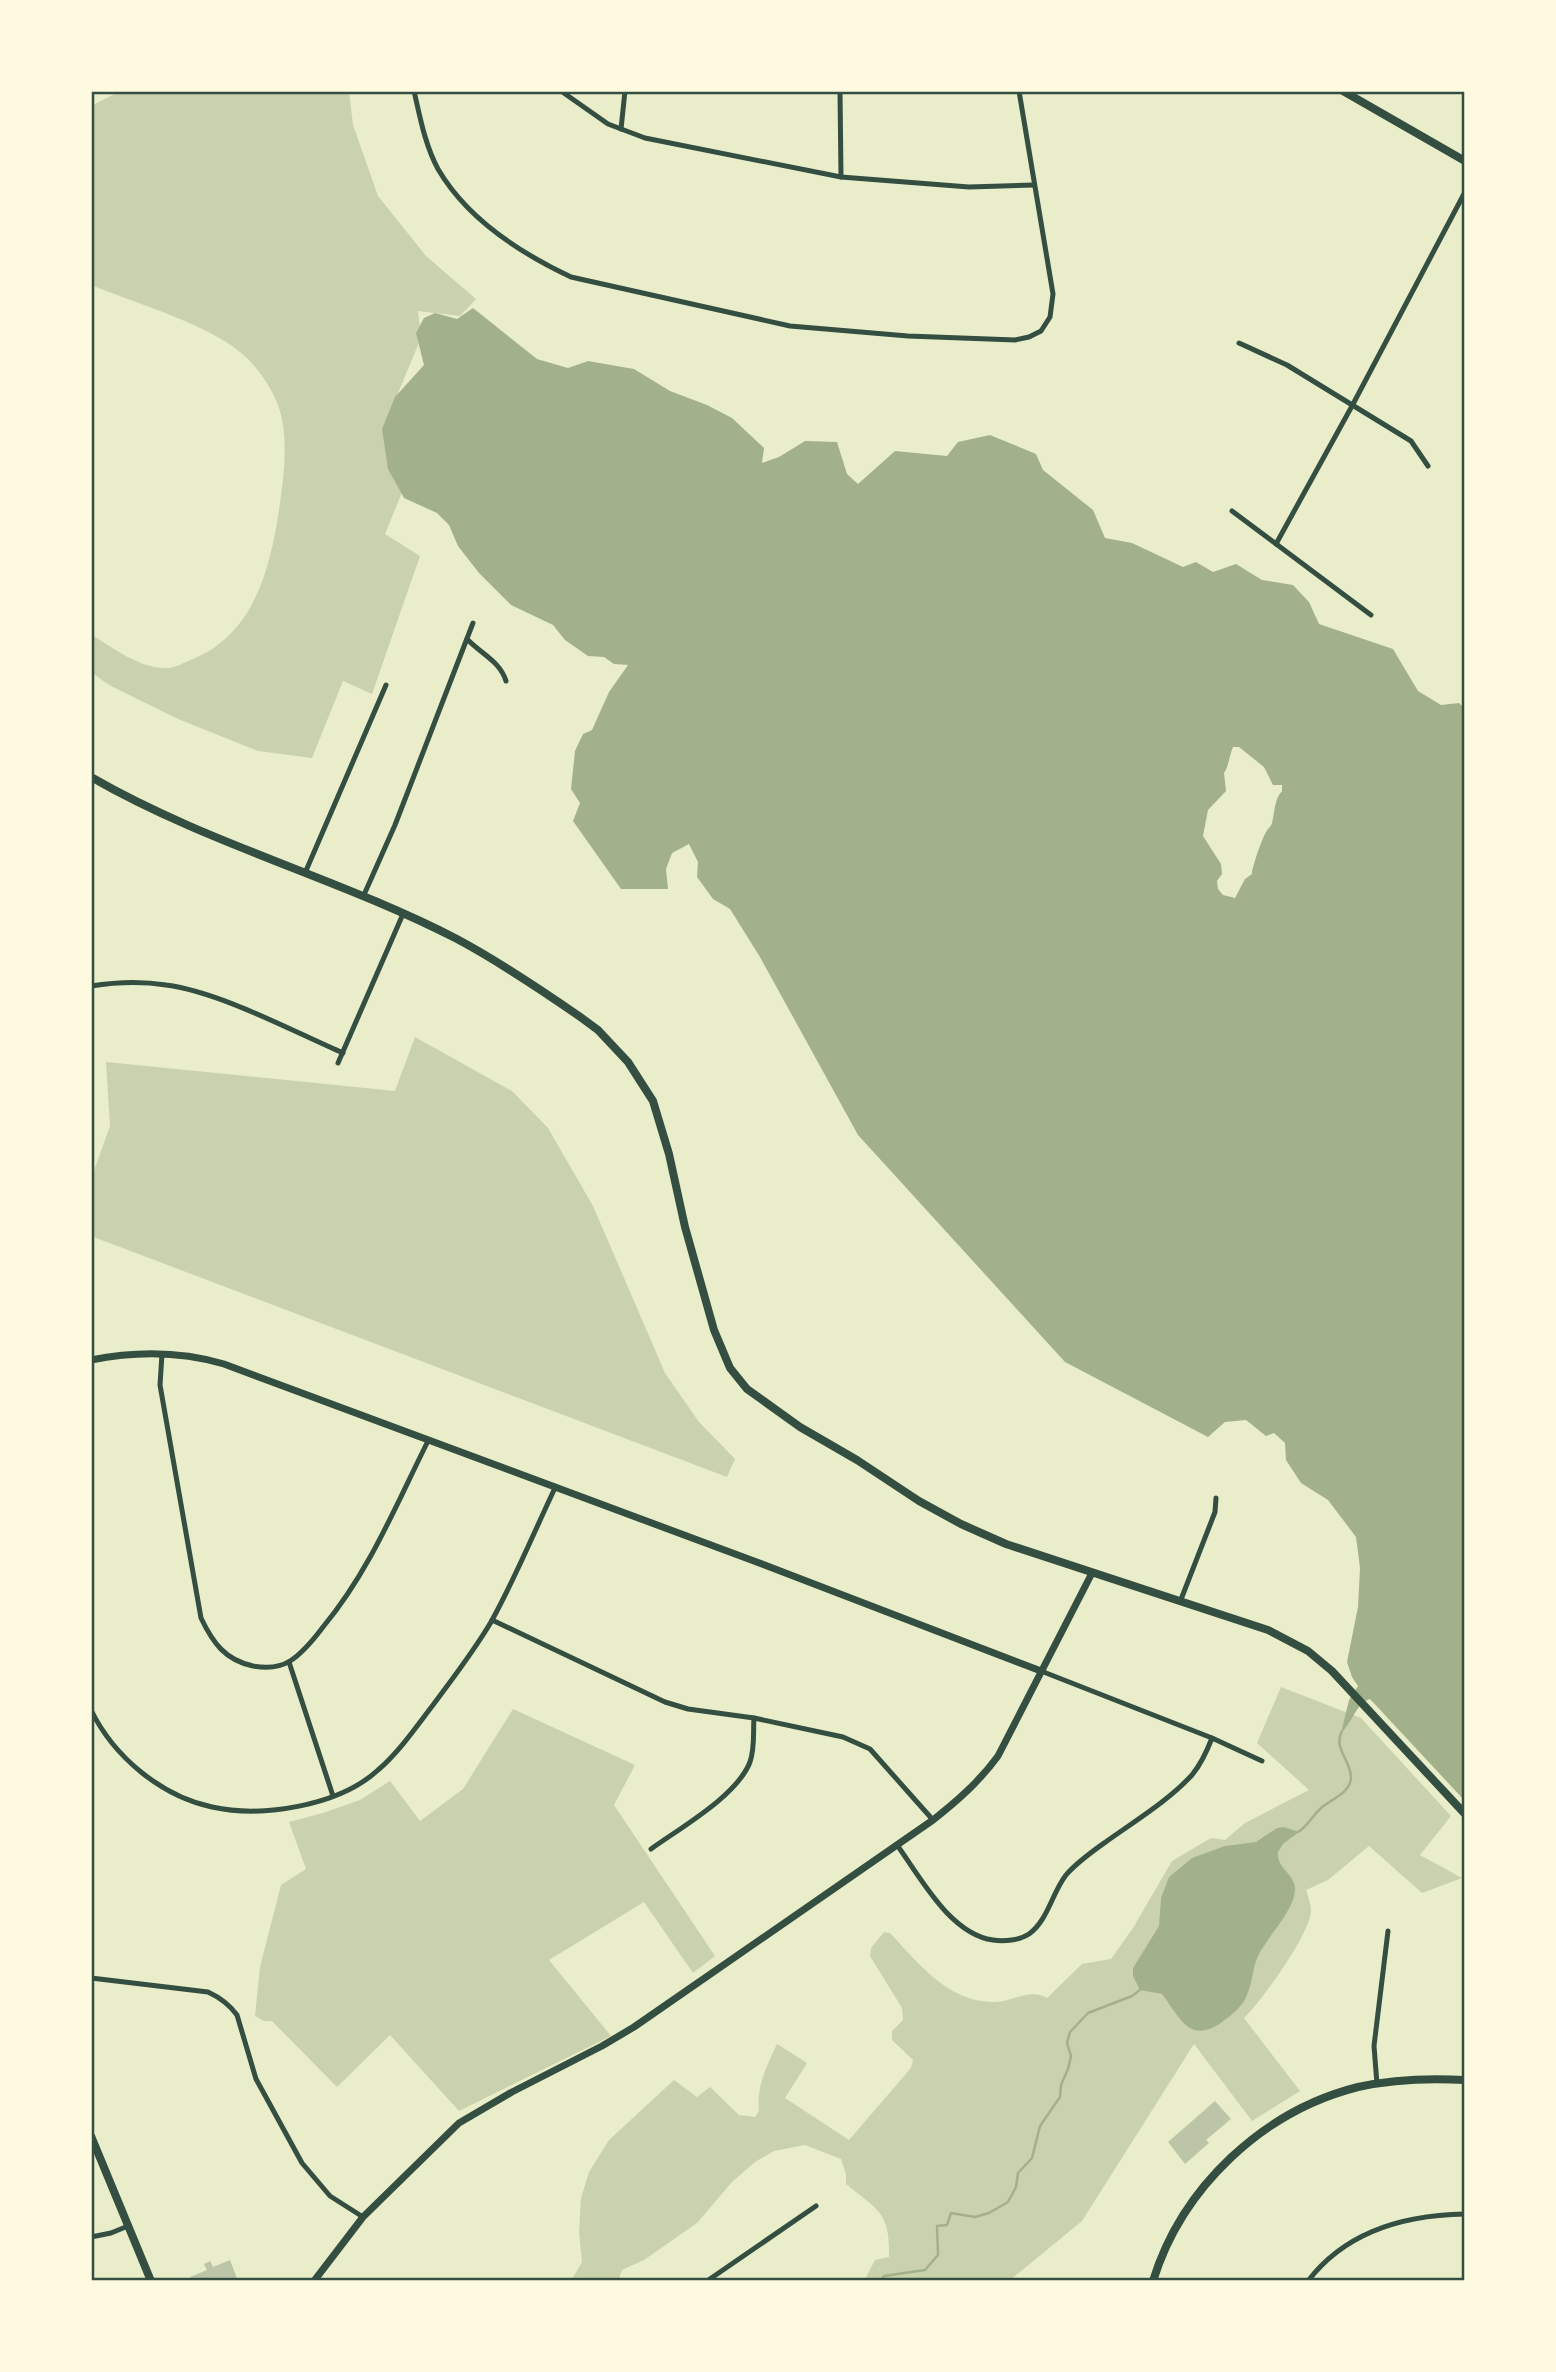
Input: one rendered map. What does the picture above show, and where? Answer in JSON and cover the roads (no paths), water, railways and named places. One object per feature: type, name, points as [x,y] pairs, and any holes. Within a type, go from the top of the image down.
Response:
[{"type":"main road","points":[[1343,91],[1465,162]]},
{"type":"main road","points":[[91,777],[190,827],[363,897],[457,939],[537,988],[598,1030],[632,1067],[649,1094],[669,1154],[685,1227],[714,1330],[730,1368],[747,1388],[800,1427],[961,1524],[1006,1544],[1289,1639],[1320,1661],[1351,1691],[1465,1814]]},
{"type":"main road","points":[[1153,2281],[1164,2250],[1189,2206],[1214,2175],[1244,2146],[1277,2121],[1311,2103],[1377,2084],[1408,2080],[1465,2080]]},
{"type":"main road","points":[[91,2136],[151,2281]]},
{"type":"street","points":[[414,91],[427,144],[438,169],[477,216],[507,240],[571,277],[790,326],[874,335],[1015,340],[1041,331],[1051,317],[1053,294],[1019,91]]},
{"type":"street","points":[[561,91],[608,124],[645,138],[841,177],[969,187],[1034,185]]},
{"type":"street","points":[[621,129],[625,91]]},
{"type":"street","points":[[840,91],[841,177]]},
{"type":"street","points":[[1276,544],[1465,192]]},
{"type":"street","points":[[1239,343],[1287,365],[1412,441],[1428,466]]},
{"type":"street","points":[[1232,510],[1371,615]]},
{"type":"street","points":[[363,897],[395,825],[473,622]]},
{"type":"street","points":[[467,639],[477,650],[489,656],[506,681]]},
{"type":"street","points":[[305,873],[386,685]]},
{"type":"street","points":[[338,1063],[403,914]]},
{"type":"street","points":[[91,986],[131,981],[169,985],[197,992],[343,1053]]},
{"type":"street","points":[[91,1360],[129,1354],[162,1354],[204,1358],[224,1364],[428,1441],[467,1453],[1041,1671],[1262,1760]]},
{"type":"street","points":[[162,1354],[160,1385],[201,1618],[217,1647],[229,1658],[261,1667],[276,1666],[289,1662],[312,1641],[351,1591],[428,1441]]},
{"type":"street","points":[[91,1710],[109,1741],[143,1774],[200,1804],[227,1810],[256,1811],[288,1808],[333,1796],[378,1771],[420,1722],[475,1648],[492,1620],[555,1488]]},
{"type":"street","points":[[1180,1602],[1216,1512],[1216,1498]]},
{"type":"street","points":[[314,2281],[363,2217],[459,2123],[634,2027],[933,1820],[978,1781],[998,1756],[1091,1573]]},
{"type":"street","points":[[492,1620],[665,1702],[688,1709],[754,1718],[843,1737],[870,1749],[933,1820]]},
{"type":"street","points":[[289,1662],[333,1796]]},
{"type":"street","points":[[651,1849],[711,1805],[744,1773],[750,1760],[754,1718]]},
{"type":"street","points":[[897,1845],[961,1928],[973,1935],[995,1941],[1026,1936],[1040,1925],[1057,1888],[1067,1874],[1192,1775],[1203,1760],[1212,1738]]},
{"type":"street","points":[[1377,2084],[1374,2046],[1388,1931]]},
{"type":"street","points":[[91,1978],[208,1992],[221,1998],[237,2015],[256,2079],[302,2163],[330,2196],[363,2217]]},
{"type":"street","points":[[91,1984],[103,1981]]},
{"type":"street","points":[[707,2281],[816,2206]]},
{"type":"street","points":[[1308,2281],[1339,2251],[1367,2232],[1413,2217],[1465,2214]]},
{"type":"street","points":[[91,2236],[128,2226]]},
{"type":"waterway","points":[[1298,1832],[1350,1783],[1350,1771],[1339,1743],[1342,1731]]},
{"type":"waterway","points":[[881,2281],[884,2276],[925,2270],[938,2255],[937,2226],[947,2225],[951,2213],[975,2217],[989,2213],[1008,2202],[1016,2187],[1018,2173],[1032,2158],[1040,2126],[1060,2097],[1061,2085],[1071,2056],[1067,2043],[1070,2032],[1088,2013],[1132,1996],[1141,1989]]}]
